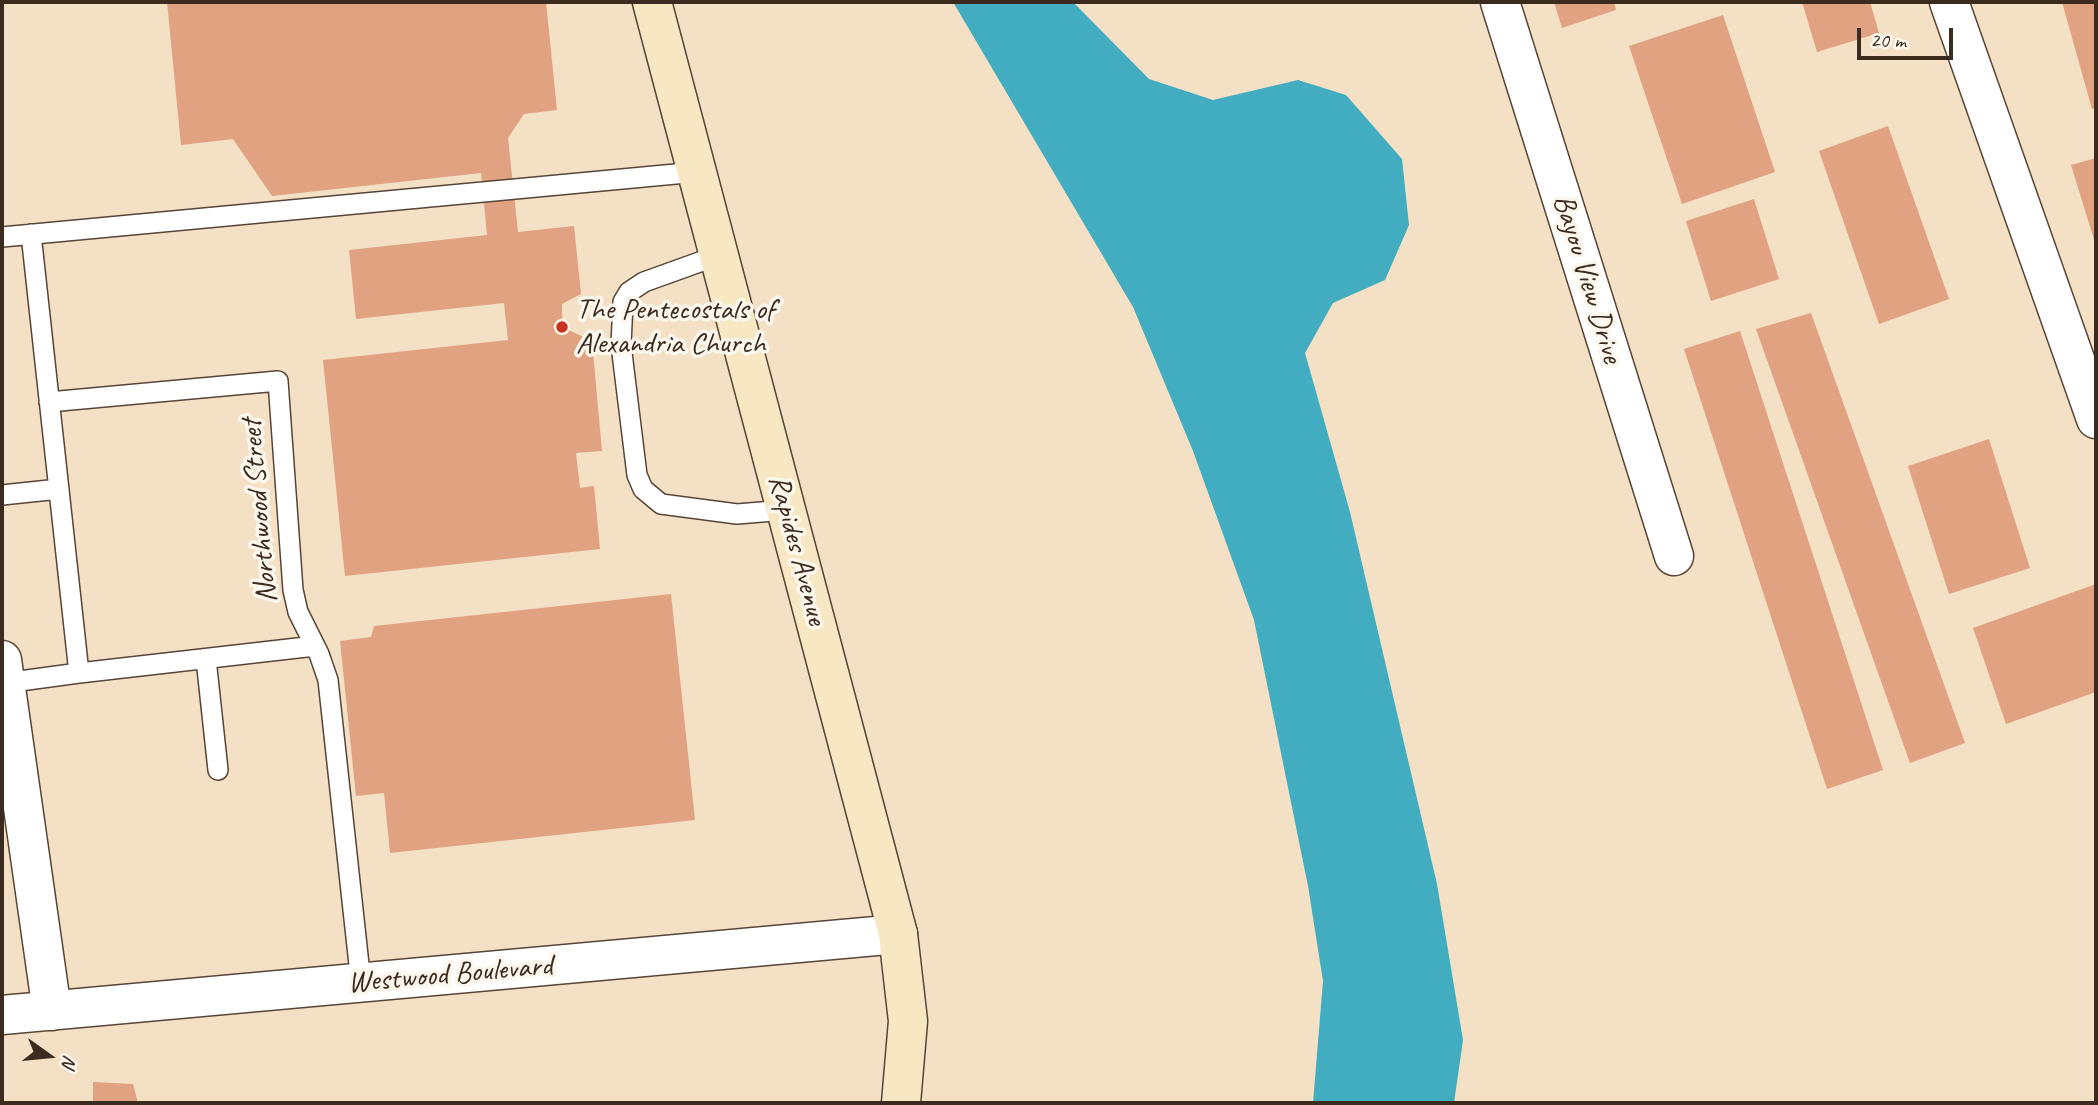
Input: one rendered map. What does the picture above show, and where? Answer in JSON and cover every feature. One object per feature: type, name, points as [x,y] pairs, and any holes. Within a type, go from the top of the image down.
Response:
[{"type":"main road","name":"Rapides Avenue","points":[[652,2],[898,934],[908,1021],[901,1103]]},
{"type":"street","name":"Bayou View Drive","points":[[1500,2],[1674,556]]},
{"type":"street","points":[[1950,2],[2096,419]]},
{"type":"street","points":[[3,672],[52,1011]]},
{"type":"street","name":"Westwood Boulevard","points":[[2,1015],[898,934]]},
{"type":"lane","points":[[2,237],[698,172]]},
{"type":"lane","points":[[31,234],[79,673]]},
{"type":"lane","points":[[719,255],[644,282],[629,292],[623,302],[621,345],[636,475],[643,489],[661,504],[737,514],[786,510]]},
{"type":"lane","name":"Northwood Street","points":[[49,402],[278,381],[293,590],[298,612],[328,680],[362,983]]},
{"type":"lane","points":[[2,495],[59,489]]},
{"type":"lane","points":[[3,672],[79,673],[315,646]]},
{"type":"lane","points":[[206,659],[218,770]]},
{"type":"water","points":[[953,2],[1073,2],[1149,79],[1213,100],[1298,80],[1346,95],[1402,159],[1409,225],[1385,280],[1333,303],[1305,353],[1350,512],[1437,884],[1463,1040],[1454,1103],[1313,1103],[1323,981],[1308,886],[1254,620],[1193,451],[1133,307]]},
{"type":"building","points":[[167,2],[546,2],[557,110],[524,114],[508,138],[518,232],[574,226],[581,294],[562,304],[562,327],[592,341],[602,451],[576,453],[580,488],[594,486],[600,549],[345,576],[323,360],[508,340],[504,303],[356,319],[349,250],[487,235],[481,173],[272,196],[233,139],[181,145]]},
{"type":"building","points":[[1554,2],[1614,2],[1616,10],[1562,28]]},
{"type":"building","points":[[1802,2],[1870,2],[1879,33],[1817,52]]},
{"type":"building","points":[[2062,2],[2096,2],[2096,108],[2092,109]]},
{"type":"building","points":[[1723,15],[1775,172],[1682,204],[1629,46]]},
{"type":"building","points":[[1888,126],[1949,299],[1879,324],[1819,151]]},
{"type":"building","points":[[2096,158],[2096,246],[2071,165]]},
{"type":"building","points":[[1754,199],[1779,279],[1711,301],[1686,221]]},
{"type":"building","points":[[1811,313],[1965,743],[1910,763],[1756,329]]},
{"type":"building","points":[[1740,331],[1883,770],[1827,789],[1684,349]]},
{"type":"building","points":[[1989,439],[2030,568],[1949,594],[1908,466]]},
{"type":"building","points":[[2096,584],[2096,692],[2006,724],[1973,628]]},
{"type":"building","points":[[671,594],[695,820],[390,853],[384,793],[356,796],[340,641],[371,637],[374,626]]},
{"type":"building","points":[[93,1082],[133,1084],[138,1103],[93,1103]]},
{"type":"place","name":"The Pentecostals of Alexandria Church","points":[[562,327]]}]
